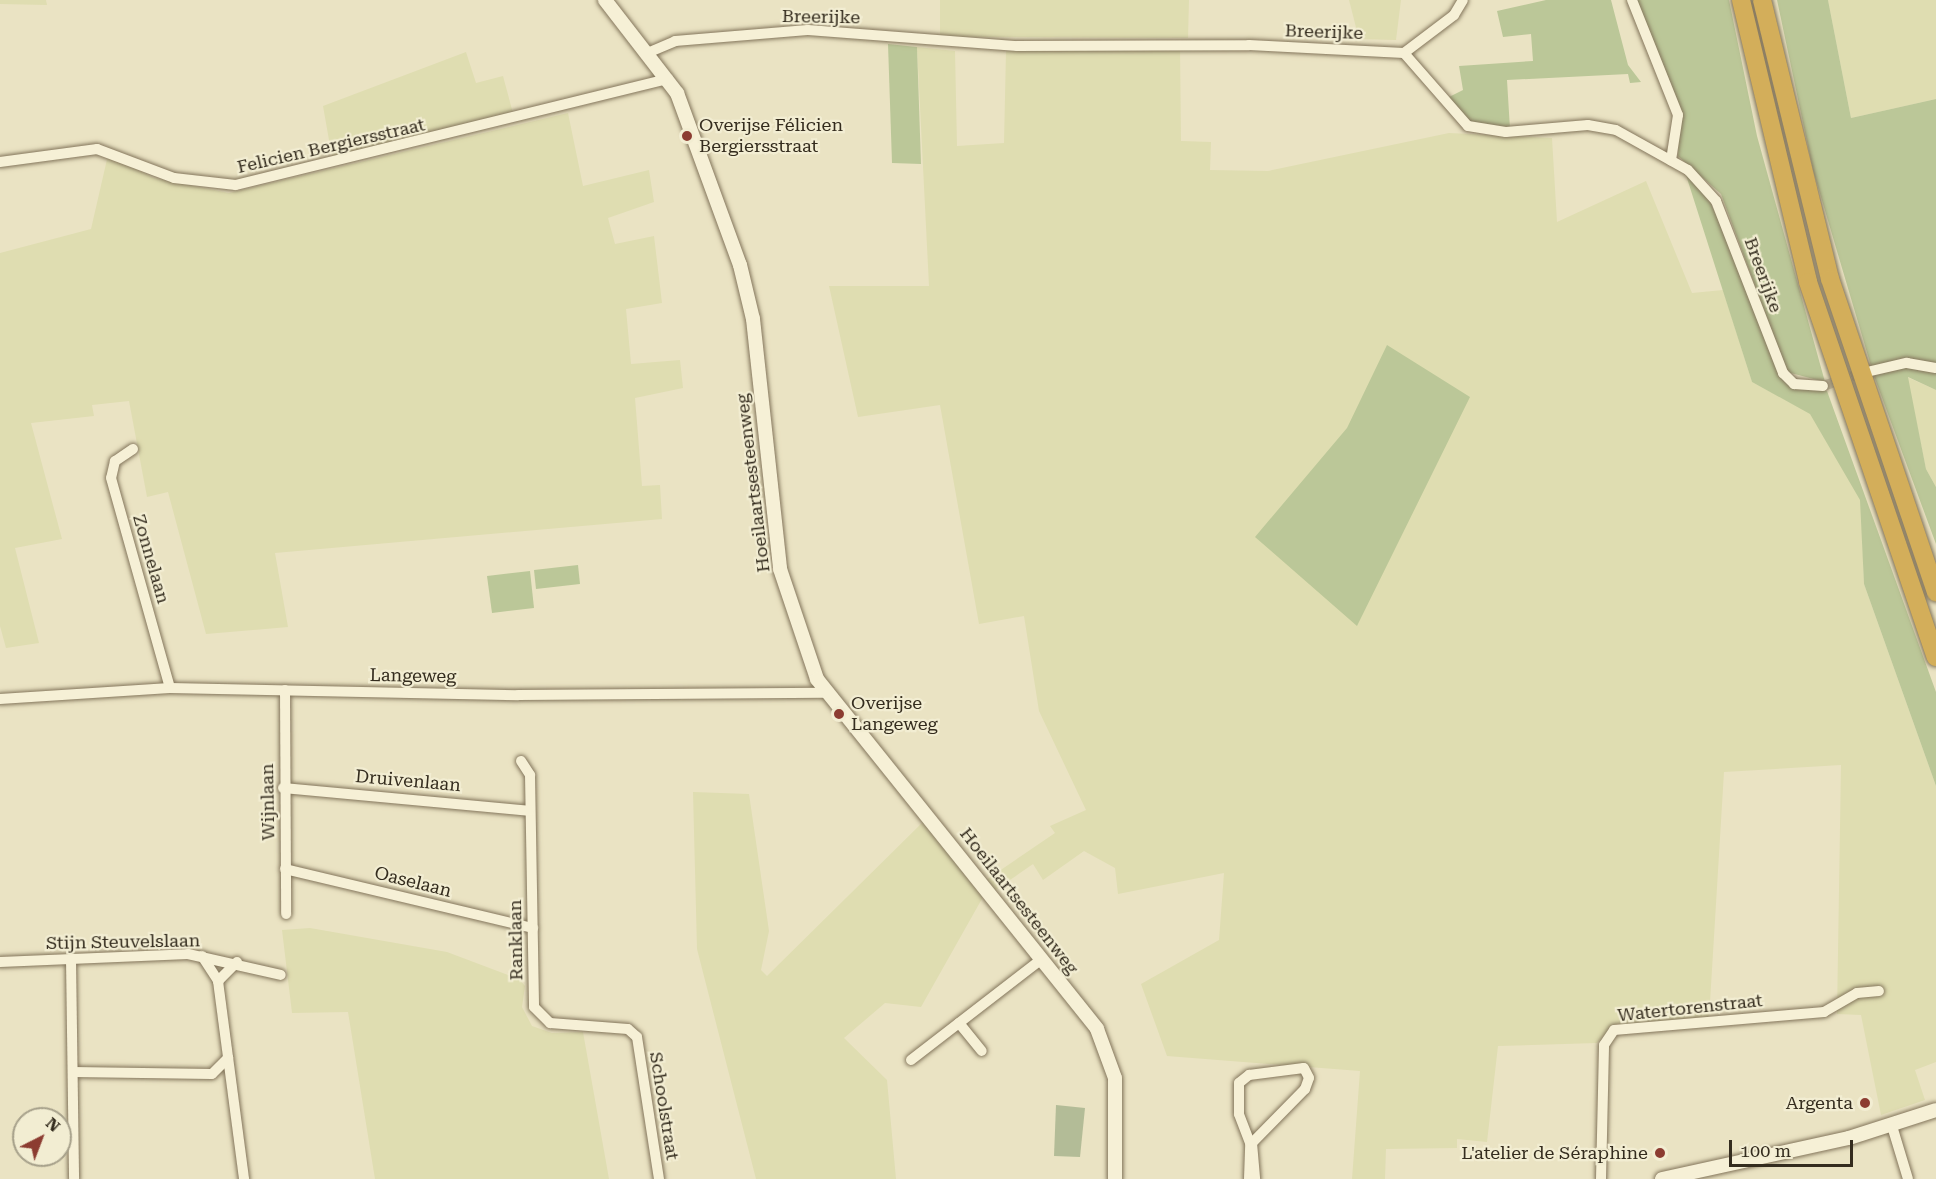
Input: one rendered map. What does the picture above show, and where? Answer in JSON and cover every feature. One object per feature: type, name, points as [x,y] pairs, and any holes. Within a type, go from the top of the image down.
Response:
[{"type":"highway","points":[[1742,0],[1808,282],[1936,657]]},
{"type":"highway","points":[[1762,0],[1830,279],[1936,593]]},
{"type":"street","name":"Hoeilaartsesteenweg","points":[[605,0],[645,54],[668,79],[683,106],[743,276],[753,319],[780,569],[797,630],[825,693],[946,836],[1040,961],[1097,1029],[1111,1061],[1115,1179]]},
{"type":"street","points":[[1404,53],[1454,15],[1463,0]]},
{"type":"street","points":[[1632,0],[1678,115],[1671,160]]},
{"type":"street","name":"Breerijke","points":[[645,54],[675,40],[808,30],[1017,46],[1239,44],[1404,53],[1468,126],[1506,132],[1602,127],[1671,160],[1706,186],[1716,201],[1783,373],[1794,384],[1823,386]]},
{"type":"street","name":"Felicien Bergiersstraat","points":[[0,162],[97,149],[174,178],[236,185],[668,79]]},
{"type":"street","points":[[1871,370],[1886,366],[1936,368]]},
{"type":"street","name":"Zonnelaan","points":[[133,449],[115,461],[111,478],[170,688]]},
{"type":"street","name":"Langeweg","points":[[0,699],[170,688],[825,693]]},
{"type":"street","name":"Wijnlaan","points":[[285,690],[283,788],[286,914]]},
{"type":"street","name":"Ranklaan","points":[[521,761],[530,776],[529,811],[537,1014],[550,1023],[628,1029],[637,1037]]},
{"type":"street","name":"Druivenlaan","points":[[283,788],[529,811]]},
{"type":"street","name":"Oaselaan","points":[[285,868],[533,928]]},
{"type":"street","points":[[202,956],[218,981],[244,1179]]},
{"type":"street","name":"Stijn Steuvelslaan","points":[[0,962],[202,956],[237,962],[281,975]]},
{"type":"street","points":[[71,959],[74,1179]]},
{"type":"street","points":[[911,1060],[1040,961]]},
{"type":"street","points":[[218,981],[237,962]]},
{"type":"street","name":"Watertorenstraat","points":[[1601,1179],[1604,1045],[1614,1030],[1824,1012],[1857,993],[1879,991]]},
{"type":"street","points":[[959,1023],[982,1052]]},
{"type":"street","name":"Schoolstraat","points":[[637,1037],[659,1179]]},
{"type":"street","points":[[212,1074],[228,1058]]},
{"type":"street","points":[[1249,1179],[1250,1143],[1239,1114],[1239,1083],[1249,1075],[1304,1068],[1309,1078],[1305,1089],[1252,1143],[1255,1179]]},
{"type":"street","points":[[73,1072],[212,1074],[232,1087]]},
{"type":"street","points":[[1662,1179],[1892,1126],[1936,1110]]},
{"type":"street","points":[[1892,1126],[1908,1179]]},
{"type":"shaded area","points":[[0,0],[46,0],[47,5],[0,4]]},
{"type":"shaded area","points":[[940,0],[1189,0],[1188,38],[940,37]]},
{"type":"shaded area","points":[[1349,0],[1401,0],[1396,40],[1359,39]]},
{"type":"shaded area","points":[[1828,0],[1936,0],[1936,99],[1851,118]]},
{"type":"shaded area","points":[[917,47],[955,51],[957,146],[1004,143],[1006,51],[1180,47],[1181,141],[1211,142],[1210,170],[1268,171],[1449,133],[1552,138],[1557,222],[1646,181],[1692,293],[1723,290],[1752,382],[1810,413],[1861,500],[1864,584],[1936,786],[1936,1062],[1915,1070],[1925,1100],[1881,1115],[1861,1015],[1837,1014],[1841,765],[1724,772],[1709,1019],[1611,1028],[1597,1043],[1498,1046],[1487,1142],[1457,1139],[1457,1148],[1386,1149],[1385,1179],[1352,1179],[1360,1071],[1167,1056],[1141,984],[1219,940],[1224,873],[1118,894],[1115,868],[1084,851],[1043,880],[1033,864],[994,891],[986,880],[1055,833],[1050,826],[1086,810],[1039,711],[1024,616],[979,624],[940,405],[858,417],[829,286],[929,286]]},
{"type":"shaded area","points":[[466,52],[476,83],[503,76],[514,117],[332,157],[323,106]]},
{"type":"shaded area","points":[[568,113],[583,186],[649,170],[654,202],[608,218],[615,244],[654,236],[662,303],[626,309],[631,364],[680,360],[683,388],[635,398],[642,486],[660,485],[662,519],[275,553],[288,627],[206,634],[168,492],[147,497],[129,401],[92,405],[94,416],[31,423],[62,539],[15,548],[39,643],[6,648],[0,626],[0,253],[91,229],[108,155],[154,178],[229,193]]},
{"type":"shaded area","points":[[1907,377],[1936,390],[1936,487],[1926,469]]},
{"type":"shaded area","points":[[693,792],[749,794],[769,931],[761,970],[767,976],[927,818],[983,897],[921,1007],[885,1003],[844,1038],[887,1080],[896,1179],[756,1179],[697,949]]},
{"type":"shaded area","points":[[310,928],[447,952],[519,979],[525,986],[522,1007],[532,1026],[552,1033],[583,1032],[609,1179],[375,1179],[348,1012],[292,1013],[282,930]]},
{"type":"green space","points":[[1546,0],[1611,0],[1628,65],[1641,82],[1630,83],[1628,74],[1507,80],[1510,129],[1465,120],[1447,98],[1463,90],[1459,66],[1533,61],[1531,34],[1503,37],[1497,11]]},
{"type":"green space","points":[[1636,0],[1729,0],[1757,136],[1825,382],[1787,372],[1721,194],[1678,156],[1680,110]]},
{"type":"green space","points":[[1777,0],[1828,0],[1851,118],[1936,99],[1936,364],[1871,366],[1813,170]]},
{"type":"green space","points":[[888,44],[917,47],[921,164],[892,163]]},
{"type":"green space","points":[[1685,172],[1706,192],[1789,385],[1827,391],[1936,692],[1936,786],[1864,584],[1860,500],[1810,414],[1752,382]]},
{"type":"green space","points":[[1387,345],[1470,397],[1357,626],[1255,537],[1347,428]]},
{"type":"green space","points":[[1910,365],[1936,371],[1936,390],[1908,377],[1926,469],[1936,487],[1936,544],[1874,376]]},
{"type":"green space","points":[[578,565],[580,584],[536,589],[534,570]]},
{"type":"green space","points":[[530,571],[534,608],[492,613],[487,576]]},
{"type":"green space","points":[[1056,1105],[1085,1108],[1080,1157],[1054,1156]]},
{"type":"tunnel","points":[[1823,386],[1865,372]]},
{"type":"place","name":"Overijse Félicien Bergiersstraat","points":[[687,136]]},
{"type":"place","name":"Overijse Langeweg","points":[[839,714]]},
{"type":"place","name":"Argenta","points":[[1865,1103]]},
{"type":"place","name":"L'atelier de Séraphine","points":[[1660,1153]]}]
